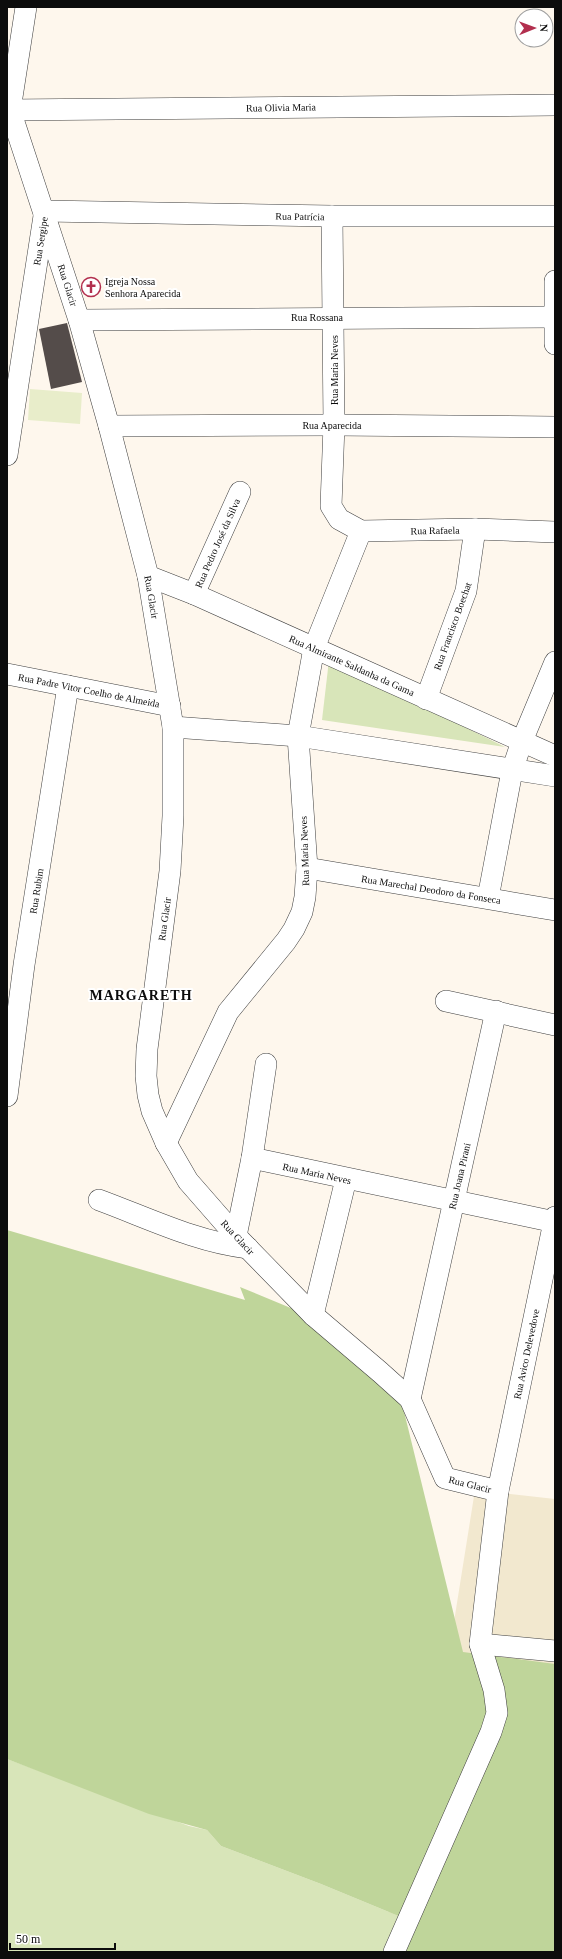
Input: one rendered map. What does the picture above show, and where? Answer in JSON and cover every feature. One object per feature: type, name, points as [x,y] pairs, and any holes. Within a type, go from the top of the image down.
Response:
[{"type":"street","name":"Rua Sergipe","points":[[7,455],[45,211],[9,110],[26,7]]},
{"type":"street","name":"Rua Olivia Maria","points":[[9,110],[555,105]]},
{"type":"street","name":"Rua Patrícia","points":[[45,211],[332,216],[555,216]]},
{"type":"street","name":"Rua Glacir","points":[[45,211],[79,320],[109,426],[148,576],[173,727],[174,816],[170,871],[147,1049],[146,1076],[148,1095],[152,1111],[166,1142],[188,1181],[242,1242],[313,1315],[410,1399],[444,1478],[498,1491]]},
{"type":"street","name":"Rua Maria Neves","points":[[166,1142],[228,1012],[294,929],[302,912],[305,897],[307,868],[298,736],[314,648],[362,531],[336,516],[331,506],[334,425],[332,216]]},
{"type":"street","points":[[555,281],[555,344]]},
{"type":"street","name":"Rua Rossana","points":[[79,320],[334,317],[555,317]]},
{"type":"street","name":"Rua Aparecida","points":[[109,426],[334,425],[555,427]]},
{"type":"street","name":"Rua Pedro José da Silva","points":[[194,594],[240,492]]},
{"type":"street","name":"Rua Rafaela","points":[[362,531],[475,529],[555,532]]},
{"type":"street","name":"Rua Francisco Boechat","points":[[426,699],[466,591],[475,529]]},
{"type":"street","name":"Rua Almirante Saldanha da Gama","points":[[148,576],[194,594],[555,756]]},
{"type":"street","points":[[488,898],[512,771],[522,742],[555,662]]},
{"type":"street","name":"Rua Padre Vitor Coelho de Almeida","points":[[7,674],[170,706]]},
{"type":"street","name":"Rua Rubim","points":[[7,1096],[24,965],[68,686]]},
{"type":"street","points":[[173,727],[298,736],[512,771],[555,776]]},
{"type":"street","name":"Rua Marechal Deodoro da Fonseca","points":[[307,868],[555,910]]},
{"type":"street","points":[[446,1001],[555,1025]]},
{"type":"street","name":"Rua Joana Pirani","points":[[410,1399],[496,1011]]},
{"type":"street","points":[[100,1200],[207,1241],[227,1246],[242,1242],[252,1158],[266,1064]]},
{"type":"street","name":"Rua Maria Neves","points":[[252,1158],[453,1202],[555,1220]]},
{"type":"street","points":[[313,1315],[346,1179]]},
{"type":"street","name":"Rua Avico Delevedove","points":[[480,1644],[498,1491],[555,1220]]},
{"type":"street","points":[[394,1952],[491,1732],[497,1713],[494,1690],[480,1644],[555,1651]]},
{"type":"shaded area","points":[[475,1490],[555,1499],[555,1952],[380,1952],[449,1653]]},
{"type":"green space","points":[[30,389],[82,393],[80,424],[28,420]]},
{"type":"green space","points":[[329,660],[505,747],[322,720]]},
{"type":"green space","points":[[7,1230],[245,1300],[240,1287],[298,1311],[397,1383],[463,1652],[555,1664],[555,1952],[399,1952],[401,1917],[321,1884],[221,1846],[207,1830],[149,1814],[7,1759]]},
{"type":"green space","points":[[7,1759],[189,1826],[207,1830],[221,1846],[321,1884],[401,1917],[399,1952],[7,1952]]},
{"type":"building","points":[[67,323],[82,382],[51,389],[39,329]]},
{"type":"place","name":"Igreja Nossa Senhora Aparecida","points":[[91,287]]},
{"type":"district","name":"MARGARETH","points":[[141,995]]}]
